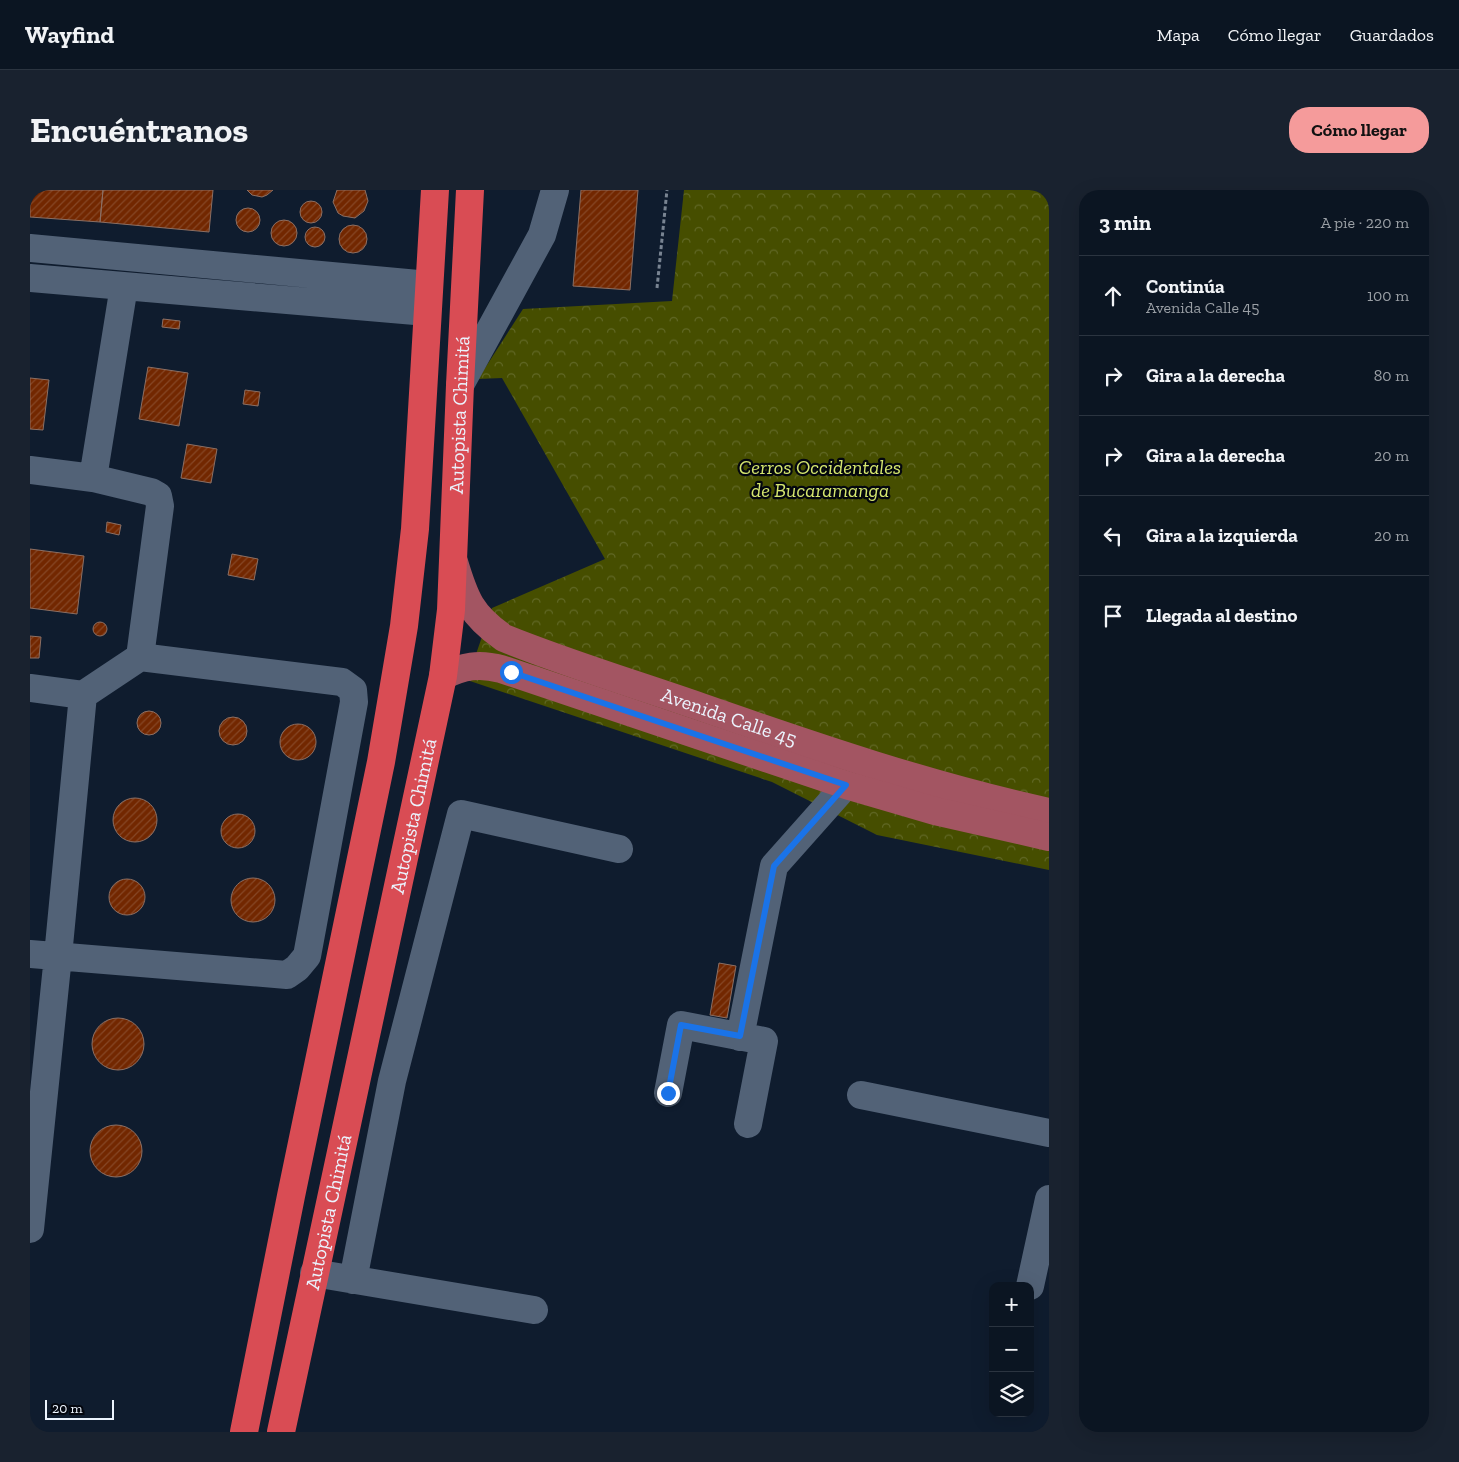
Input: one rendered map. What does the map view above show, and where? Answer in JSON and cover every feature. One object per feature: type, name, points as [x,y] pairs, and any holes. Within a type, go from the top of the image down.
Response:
[{"type":"highway","name":"Autopista Chimitá","points":[[244,1432],[291,1196],[382,762],[397,675],[411,578],[415,529],[435,190]]},
{"type":"highway","name":"Autopista Chimitá","points":[[281,1432],[443,676],[451,610],[454,562],[460,385],[470,190]]},
{"type":"main road","name":"Avenida Calle 45","points":[[454,562],[469,604],[479,619],[504,638],[800,741],[922,780],[1049,812]]},
{"type":"main road","name":"Avenida Calle 45","points":[[443,676],[458,669],[471,666],[490,666],[846,785],[935,811],[1049,837]]},
{"type":"lane","points":[[460,385],[542,235],[555,190]]},
{"type":"lane","points":[[30,248],[429,285]]},
{"type":"lane","points":[[30,278],[427,312]]},
{"type":"lane","points":[[93,478],[124,286]]},
{"type":"lane","points":[[30,470],[93,478],[151,492],[158,496],[160,506],[140,658]]},
{"type":"lane","points":[[30,688],[83,695],[140,658],[342,682],[353,690],[354,702],[307,956],[297,968],[287,975],[30,954]]},
{"type":"lane","points":[[30,1229],[83,695]]},
{"type":"lane","points":[[740,1036],[774,866],[846,785]]},
{"type":"lane","points":[[353,1280],[392,1081],[461,814],[619,849]]},
{"type":"lane","points":[[668,1093],[681,1025],[764,1041],[748,1124]]},
{"type":"lane","points":[[861,1095],[1049,1133]]},
{"type":"lane","points":[[1031,1282],[1049,1199]]},
{"type":"lane","points":[[314,1273],[534,1310]]},
{"type":"path","points":[[657,288],[667,190]]},
{"type":"green space","name":"Cerros Occidentales de Bucaramanga","points":[[684,190],[1049,190],[1049,870],[877,835],[772,782],[467,680],[492,608],[605,559],[502,378],[478,379],[523,309],[672,301]]},
{"type":"building","points":[[30,190],[103,190],[100,222],[30,217]]},
{"type":"building","points":[[103,190],[213,190],[209,232],[100,222]]},
{"type":"building","points":[[247,190],[273,190],[262,197],[252,195]]},
{"type":"building","points":[[337,190],[365,190],[368,201],[364,211],[355,218],[338,213],[333,202]]},
{"type":"building","points":[[581,190],[638,190],[630,290],[573,286]]},
{"type":"building","points":[[311,201],[319,204],[322,212],[319,220],[311,223],[303,220],[300,212],[303,204]]},
{"type":"building","points":[[248,208],[256,212],[260,220],[256,228],[248,232],[240,228],[236,220],[240,212]]},
{"type":"building","points":[[284,220],[293,224],[297,233],[293,242],[284,246],[275,242],[271,233],[275,224]]},
{"type":"building","points":[[353,225],[363,229],[367,239],[363,249],[353,253],[343,249],[339,239],[343,229]]},
{"type":"building","points":[[315,227],[322,230],[325,237],[322,244],[315,247],[308,244],[305,237],[308,230]]},
{"type":"building","points":[[163,319],[180,321],[179,329],[162,327]]},
{"type":"building","points":[[148,367],[188,373],[179,426],[139,419]]},
{"type":"building","points":[[30,378],[49,380],[43,430],[30,429]]},
{"type":"building","points":[[245,390],[260,392],[258,406],[243,404]]},
{"type":"building","points":[[187,444],[217,449],[211,483],[181,478]]},
{"type":"building","points":[[107,522],[121,525],[119,535],[106,532]]},
{"type":"building","points":[[30,549],[84,556],[77,614],[30,608]]},
{"type":"building","points":[[232,554],[258,559],[254,580],[228,575]]},
{"type":"building","points":[[97,622],[103,622],[107,629],[103,636],[97,636],[93,632],[93,626]]},
{"type":"building","points":[[30,636],[41,637],[39,658],[30,658]]},
{"type":"building","points":[[149,711],[158,714],[161,723],[158,732],[149,735],[140,732],[137,723],[140,714]]},
{"type":"building","points":[[233,717],[243,721],[247,731],[243,741],[233,745],[223,741],[219,731],[223,721]]},
{"type":"building","points":[[298,724],[305,725],[311,729],[315,735],[315,749],[311,755],[305,759],[298,760],[291,759],[285,755],[281,749],[280,742],[281,735],[285,729],[291,725]]},
{"type":"building","points":[[131,798],[139,798],[151,804],[157,820],[151,836],[139,842],[131,842],[119,836],[113,824],[113,816],[119,804]]},
{"type":"building","points":[[238,814],[245,815],[250,819],[254,824],[254,838],[250,843],[245,847],[238,848],[231,847],[226,843],[222,838],[221,831],[222,824],[226,819],[231,815]]},
{"type":"building","points":[[253,878],[265,882],[271,888],[275,900],[271,912],[265,918],[253,922],[241,918],[235,912],[231,900],[235,888],[241,882]]},
{"type":"building","points":[[127,879],[134,880],[140,884],[144,890],[144,904],[140,910],[134,914],[127,915],[120,914],[114,910],[110,904],[109,897],[110,890],[114,884],[120,880]]},
{"type":"building","points":[[719,963],[736,966],[727,1018],[710,1015]]},
{"type":"building","points":[[113,1018],[123,1018],[137,1025],[144,1039],[144,1049],[137,1063],[123,1070],[113,1070],[103,1066],[96,1059],[92,1049],[92,1039],[96,1029],[103,1022]]},
{"type":"building","points":[[116,1125],[126,1127],[134,1133],[140,1141],[142,1151],[140,1161],[134,1169],[126,1175],[116,1177],[106,1175],[98,1169],[92,1161],[90,1151],[92,1141],[98,1133],[106,1127]]},
{"type":"route","points":[[511,672],[846,785],[774,866],[740,1036],[681,1025],[668,1093]]}]
